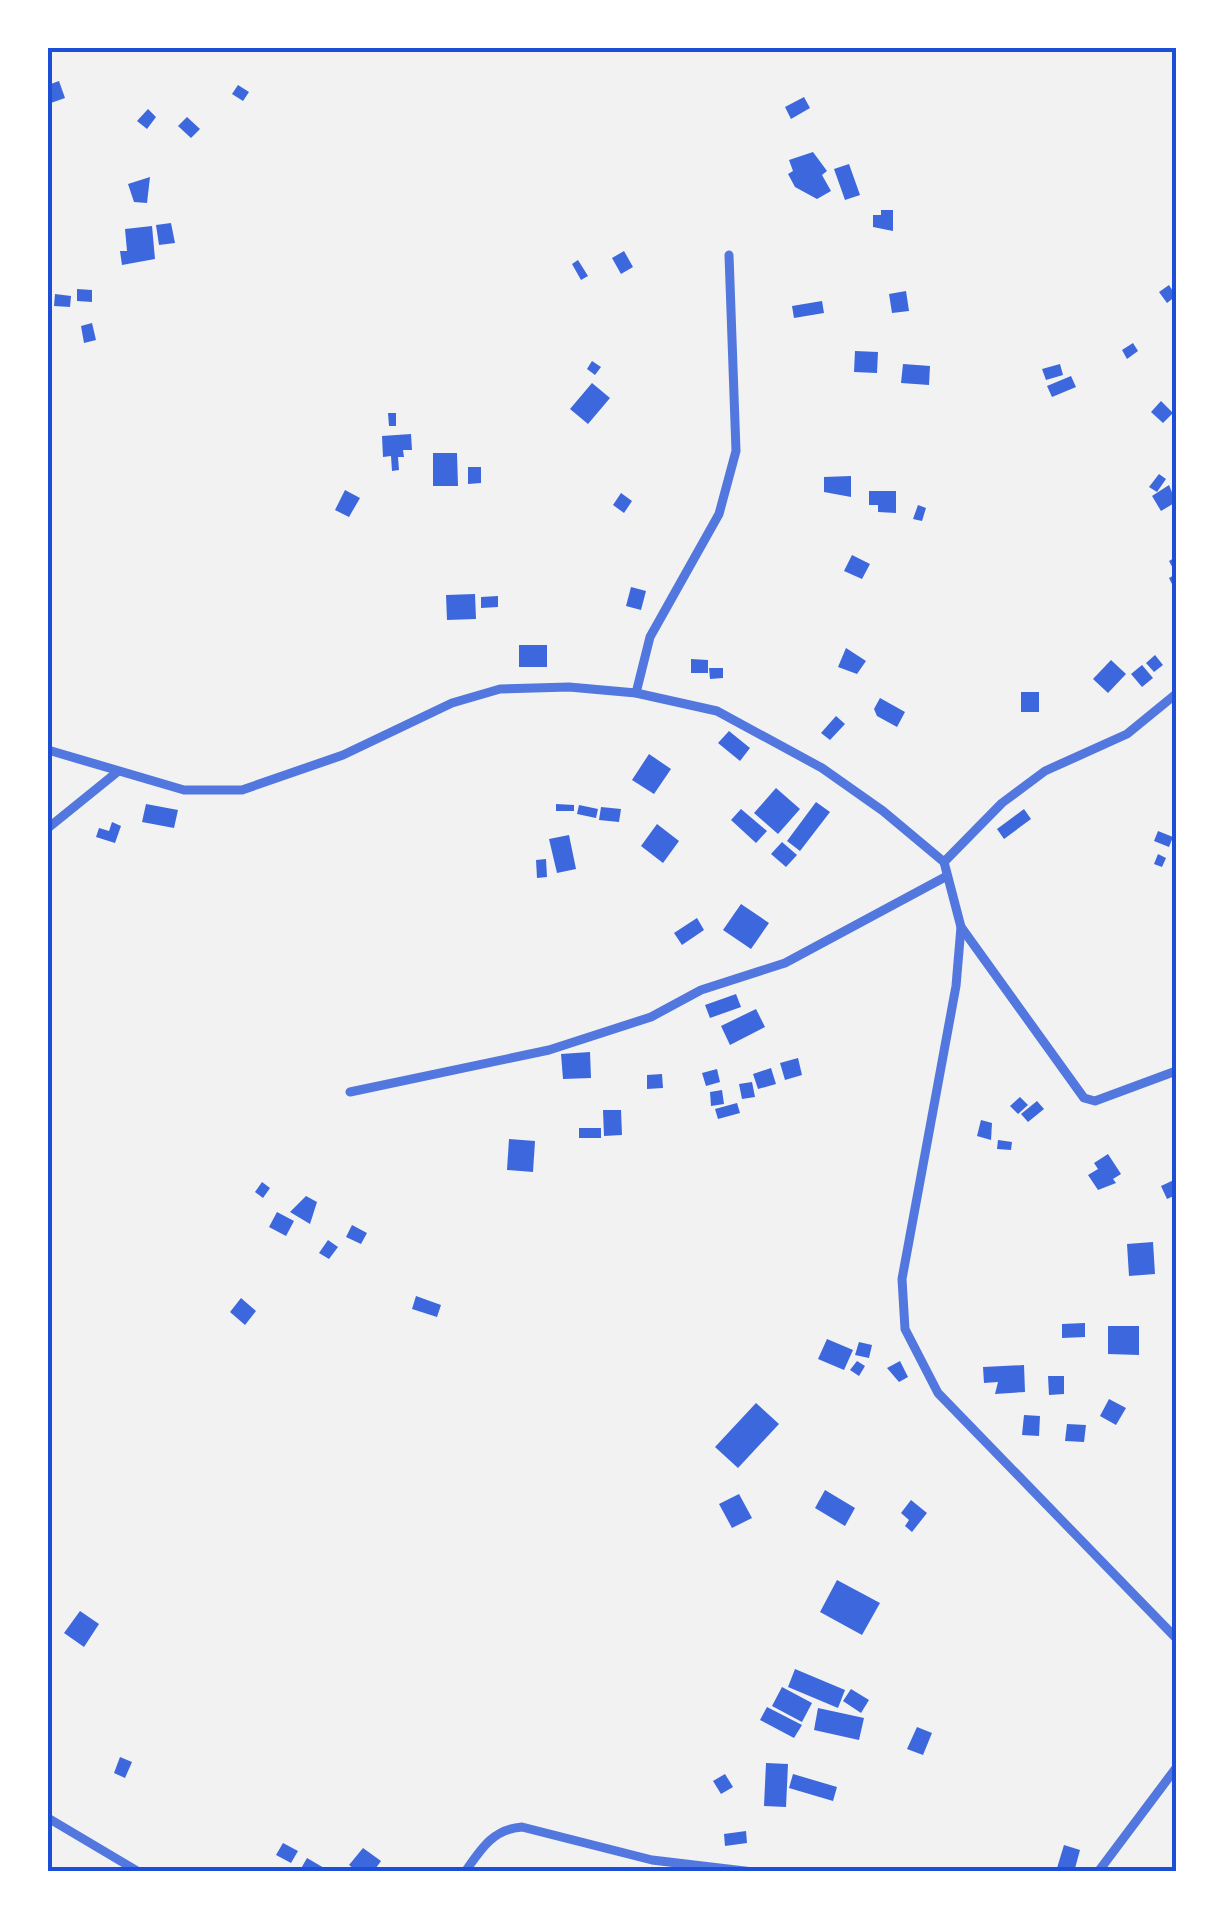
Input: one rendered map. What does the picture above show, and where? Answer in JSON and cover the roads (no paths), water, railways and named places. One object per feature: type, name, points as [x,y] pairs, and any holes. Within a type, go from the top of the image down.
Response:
[{"type":"street","points":[[636,693],[650,637],[719,514],[736,451],[729,254]]},
{"type":"street","points":[[48,750],[184,790],[242,790],[342,755],[452,703],[500,689],[569,687],[636,693],[716,711],[778,742],[883,810],[944,862],[961,927],[956,986],[902,1279],[904,1328],[938,1392],[1176,1638]]},
{"type":"street","points":[[944,862],[1002,802],[1045,770],[1127,734],[1176,694]]},
{"type":"street","points":[[48,828],[116,773]]},
{"type":"street","points":[[350,1092],[548,1050],[651,1017],[701,990],[785,963],[947,876]]},
{"type":"street","points":[[961,927],[1084,1098],[1095,1100],[1176,1071]]},
{"type":"street","points":[[1098,1872],[1176,1768]]},
{"type":"street","points":[[48,1818],[139,1872]]},
{"type":"street","points":[[465,1872],[492,1836],[506,1828],[560,1835],[652,1860],[752,1872]]},
{"type":"street","points":[[644,1872],[652,1860]]}]
